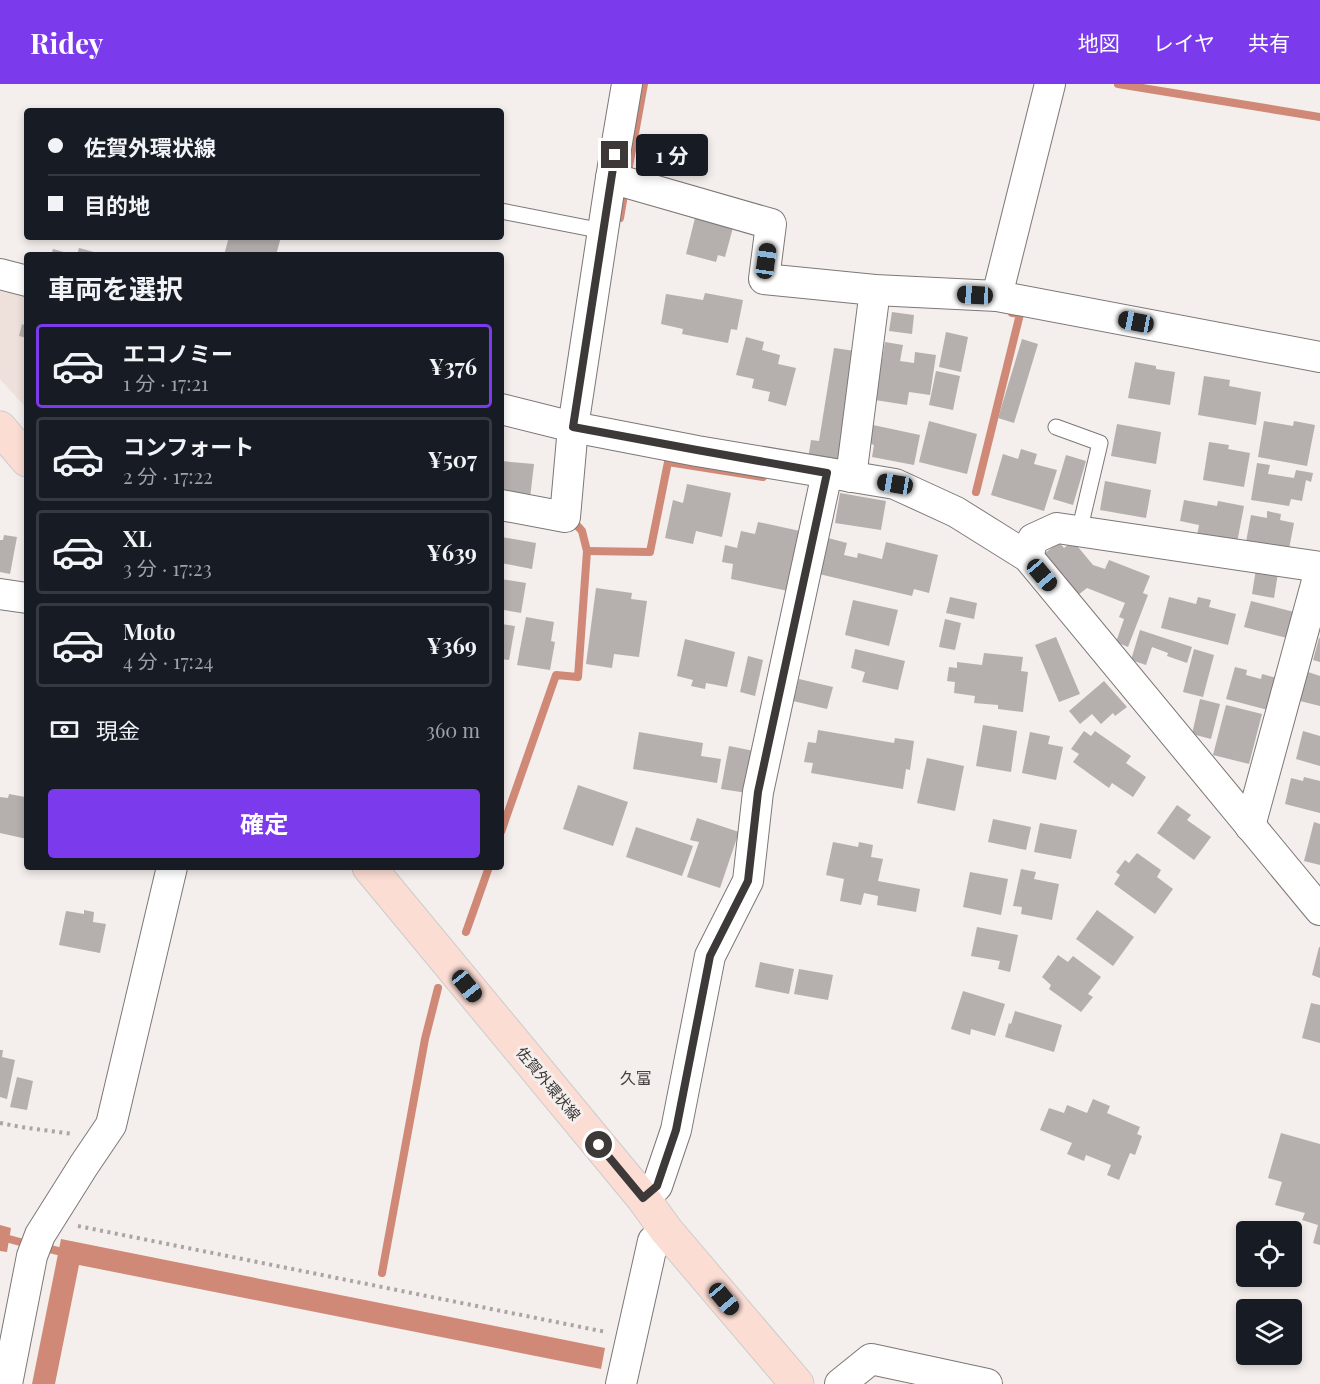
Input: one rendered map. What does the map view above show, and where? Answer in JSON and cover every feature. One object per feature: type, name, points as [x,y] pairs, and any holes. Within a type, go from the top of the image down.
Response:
[{"type":"main road","points":[[0,428],[24,456]]},
{"type":"main road","name":"佐賀外環状線","points":[[371,870],[643,1198],[666,1230],[797,1384]]},
{"type":"street","points":[[504,507],[565,517],[582,429],[603,231],[624,182],[627,84]]},
{"type":"street","points":[[986,296],[1050,84]]},
{"type":"street","points":[[624,182],[771,224],[764,279],[875,290],[986,296],[1320,357]]},
{"type":"street","points":[[0,274],[24,281]]},
{"type":"street","points":[[643,1198],[657,1186],[676,1130],[710,956],[748,881],[758,792],[839,475],[875,290]]},
{"type":"street","points":[[504,410],[582,429],[895,484],[956,512],[1028,557],[1320,910]]},
{"type":"street","points":[[1028,557],[1033,539],[1057,528],[1320,569],[1250,826]]},
{"type":"street","points":[[0,594],[24,598]]},
{"type":"street","points":[[8,1384],[41,1237],[111,1125],[171,870]]},
{"type":"street","points":[[621,1384],[653,1241],[666,1230]]},
{"type":"street","points":[[840,1384],[871,1359],[987,1384]]},
{"type":"lane","points":[[504,212],[603,231]]},
{"type":"lane","points":[[1056,427],[1100,443],[1079,532]]},
{"type":"path","points":[[0,1123],[103,1137]]},
{"type":"path","points":[[41,1237],[630,1337]]},
{"type":"shaded area","points":[[0,289],[24,295],[24,406],[0,379]]},
{"type":"shaded area","points":[[0,1225],[11,1228],[7,1252],[0,1251]]},
{"type":"shaded area","points":[[61,1239],[605,1348],[601,1369],[79,1265],[55,1384],[32,1384]]},
{"type":"building","points":[[696,214],[734,224],[725,257],[718,255],[716,262],[686,254]]},
{"type":"building","points":[[228,240],[280,240],[277,252],[225,252]]},
{"type":"building","points":[[79,248],[94,252],[78,252]]},
{"type":"building","points":[[705,293],[743,300],[737,330],[731,329],[728,343],[682,334],[683,329],[661,324],[666,294],[703,300]]},
{"type":"building","points":[[892,312],[914,315],[912,334],[889,331]]},
{"type":"building","points":[[22,324],[24,325],[24,337],[19,336]]},
{"type":"building","points":[[946,332],[968,337],[961,372],[939,367]]},
{"type":"building","points":[[746,337],[764,342],[762,350],[780,355],[778,364],[796,368],[786,406],[768,401],[770,392],[752,388],[754,379],[736,375]]},
{"type":"building","points":[[1022,339],[1038,344],[1014,423],[998,418]]},
{"type":"building","points":[[885,342],[903,345],[900,361],[914,363],[915,352],[936,355],[930,395],[909,392],[907,405],[875,400]]},
{"type":"building","points":[[834,348],[855,351],[845,465],[808,459],[811,440],[819,441]]},
{"type":"building","points":[[1135,362],[1175,372],[1170,405],[1128,398]]},
{"type":"building","points":[[936,371],[960,376],[953,410],[929,405]]},
{"type":"building","points":[[1204,376],[1230,380],[1229,386],[1261,392],[1256,425],[1198,415]]},
{"type":"building","points":[[929,421],[977,434],[967,474],[919,462]]},
{"type":"building","points":[[1264,421],[1293,426],[1294,421],[1315,425],[1307,466],[1258,457]]},
{"type":"building","points":[[1117,424],[1161,432],[1156,464],[1111,456]]},
{"type":"building","points":[[873,425],[920,435],[914,465],[872,457],[874,445],[869,443]]},
{"type":"building","points":[[1209,442],[1229,445],[1228,449],[1250,453],[1244,487],[1203,480]]},
{"type":"building","points":[[1021,449],[1037,454],[1034,464],[1057,470],[1044,511],[991,495],[1003,454],[1018,459]]},
{"type":"building","points":[[1066,455],[1086,461],[1073,505],[1053,499]]},
{"type":"building","points":[[504,461],[534,464],[530,498],[504,495]]},
{"type":"building","points":[[1257,463],[1270,465],[1268,474],[1294,478],[1296,470],[1313,473],[1311,482],[1306,480],[1302,501],[1291,499],[1289,506],[1251,500]]},
{"type":"building","points":[[1105,481],[1151,490],[1146,518],[1100,510]]},
{"type":"building","points":[[687,484],[731,493],[722,537],[696,531],[693,544],[665,538],[673,500],[683,503]]},
{"type":"building","points":[[840,493],[886,501],[881,530],[835,523]]},
{"type":"building","points":[[1184,500],[1217,506],[1218,501],[1244,506],[1237,543],[1197,536],[1199,525],[1180,521]]},
{"type":"building","points":[[1267,511],[1281,514],[1280,520],[1294,523],[1289,549],[1246,542],[1251,515],[1267,518]]},
{"type":"building","points":[[758,522],[800,531],[788,591],[731,579],[733,564],[722,562],[725,545],[737,548],[741,531],[755,534]]},
{"type":"building","points":[[4,535],[17,537],[10,574],[0,572],[0,540],[3,540]]},
{"type":"building","points":[[504,537],[536,543],[532,569],[504,564]]},
{"type":"building","points":[[828,538],[847,543],[844,555],[857,558],[858,553],[882,559],[886,542],[938,555],[929,593],[914,589],[912,596],[819,574]]},
{"type":"building","points":[[1073,541],[1093,565],[1105,569],[1109,560],[1150,576],[1143,593],[1148,595],[1128,647],[1116,642],[1124,619],[1119,617],[1125,603],[1087,588],[1078,595],[1044,554],[1059,542],[1064,548]]},
{"type":"building","points":[[1256,569],[1278,573],[1274,598],[1252,594]]},
{"type":"building","points":[[504,579],[526,583],[521,613],[504,610]]},
{"type":"building","points":[[596,588],[632,593],[631,599],[647,601],[639,657],[614,654],[612,668],[586,664]]},
{"type":"building","points":[[950,597],[977,603],[974,619],[946,613]]},
{"type":"building","points":[[1169,597],[1196,604],[1198,597],[1211,600],[1209,607],[1236,614],[1228,645],[1161,628]]},
{"type":"building","points":[[853,600],[898,610],[889,646],[845,635]]},
{"type":"building","points":[[1251,601],[1294,612],[1287,638],[1244,627]]},
{"type":"building","points":[[526,617],[554,622],[551,641],[555,642],[550,670],[517,665]]},
{"type":"building","points":[[945,619],[961,623],[955,650],[939,647]]},
{"type":"building","points":[[504,624],[515,626],[509,660],[504,659]]},
{"type":"building","points":[[1140,630],[1192,647],[1187,663],[1167,656],[1168,653],[1152,647],[1146,665],[1131,660]]},
{"type":"building","points":[[1056,637],[1080,694],[1059,702],[1035,645]]},
{"type":"building","points":[[1320,638],[1320,662],[1313,660]]},
{"type":"building","points":[[685,639],[735,652],[727,687],[706,683],[705,689],[691,686],[693,680],[677,676]]},
{"type":"building","points":[[855,649],[905,661],[898,690],[862,682],[865,672],[851,668]]},
{"type":"building","points":[[1194,649],[1214,655],[1203,697],[1183,692]]},
{"type":"building","points":[[984,653],[1023,657],[1021,671],[1028,672],[1023,712],[998,709],[998,705],[974,703],[975,696],[954,693],[955,682],[947,681],[949,667],[957,668],[957,662],[982,665]]},
{"type":"building","points":[[748,656],[763,660],[755,696],[740,692]]},
{"type":"building","points":[[1235,667],[1247,670],[1246,675],[1261,679],[1262,674],[1277,678],[1268,710],[1226,699]]},
{"type":"building","points":[[1308,672],[1320,676],[1320,706],[1300,701]]},
{"type":"building","points":[[799,679],[833,687],[827,709],[793,701]]},
{"type":"building","points":[[1104,681],[1127,707],[1115,716],[1113,713],[1101,724],[1092,714],[1080,724],[1069,711]]},
{"type":"building","points":[[1200,699],[1220,704],[1211,739],[1192,734]]},
{"type":"building","points":[[1226,705],[1262,714],[1249,764],[1213,755]]},
{"type":"building","points":[[983,725],[1017,731],[1011,772],[976,766]]},
{"type":"building","points":[[818,730],[894,743],[895,738],[914,741],[910,770],[906,769],[903,789],[811,773],[813,763],[804,762],[808,742],[816,743]]},
{"type":"building","points":[[1084,731],[1091,736],[1095,731],[1131,756],[1126,763],[1146,777],[1133,797],[1112,783],[1109,788],[1073,762],[1079,754],[1071,749]]},
{"type":"building","points":[[1303,731],[1320,736],[1320,766],[1296,759]]},
{"type":"building","points":[[639,732],[703,743],[701,756],[721,759],[717,783],[633,769]]},
{"type":"building","points":[[1030,732],[1050,736],[1048,744],[1063,747],[1056,780],[1022,773]]},
{"type":"building","points":[[729,746],[754,751],[747,793],[721,789]]},
{"type":"building","points":[[927,758],[964,766],[955,811],[917,803]]},
{"type":"building","points":[[1304,777],[1320,781],[1320,813],[1285,804],[1291,778],[1303,781]]},
{"type":"building","points":[[578,785],[628,802],[613,846],[563,829]]},
{"type":"building","points":[[9,794],[24,797],[24,838],[0,833],[0,797],[8,798]]},
{"type":"building","points":[[1177,805],[1191,815],[1187,820],[1211,837],[1194,860],[1157,833]]},
{"type":"building","points":[[697,818],[739,832],[720,888],[687,877],[699,842],[690,840]]},
{"type":"building","points":[[993,819],[1031,827],[1026,850],[988,842]]},
{"type":"building","points":[[1314,822],[1320,824],[1320,865],[1304,861]]},
{"type":"building","points":[[1040,823],[1077,830],[1071,859],[1034,852]]},
{"type":"building","points":[[636,827],[693,846],[682,876],[626,857]]},
{"type":"building","points":[[833,842],[858,847],[859,842],[873,845],[871,857],[883,859],[878,881],[920,889],[916,912],[877,905],[878,896],[864,893],[861,905],[840,901],[844,879],[826,875]]},
{"type":"building","points":[[1137,853],[1161,870],[1157,877],[1173,889],[1155,914],[1114,884],[1120,875],[1116,872],[1125,860],[1129,863]]},
{"type":"building","points":[[1021,869],[1036,872],[1034,879],[1059,884],[1052,920],[1021,914],[1022,907],[1013,906]]},
{"type":"building","points":[[970,872],[1008,879],[1001,915],[963,907]]},
{"type":"building","points":[[84,910],[94,912],[93,922],[106,924],[100,953],[59,945],[66,911],[84,914]]},
{"type":"building","points":[[1097,910],[1134,937],[1113,966],[1076,939]]},
{"type":"building","points":[[977,927],[1018,935],[1010,972],[998,969],[1000,961],[971,956]]},
{"type":"building","points":[[1320,947],[1320,978],[1312,975]]},
{"type":"building","points":[[1058,955],[1068,962],[1073,956],[1101,977],[1088,994],[1093,997],[1081,1012],[1049,989],[1051,985],[1042,977]]},
{"type":"building","points":[[760,962],[794,969],[789,994],[755,987]]},
{"type":"building","points":[[799,969],[833,975],[828,1000],[794,994]]},
{"type":"building","points":[[963,991],[1005,1004],[995,1036],[971,1029],[970,1035],[951,1029]]},
{"type":"building","points":[[1311,1003],[1320,1005],[1320,1043],[1302,1038]]},
{"type":"building","points":[[1015,1011],[1062,1025],[1054,1052],[1005,1037]]},
{"type":"building","points":[[0,1050],[3,1050],[2,1057],[15,1060],[7,1099],[0,1097]]},
{"type":"building","points":[[17,1077],[33,1081],[27,1110],[10,1107]]},
{"type":"building","points":[[1093,1099],[1110,1106],[1107,1113],[1140,1127],[1137,1134],[1142,1136],[1135,1155],[1130,1153],[1119,1180],[1107,1175],[1111,1165],[1086,1155],[1084,1161],[1067,1154],[1072,1143],[1040,1130],[1049,1108],[1064,1113],[1067,1105],[1087,1113]]},
{"type":"building","points":[[1281,1133],[1320,1144],[1320,1245],[1313,1243],[1318,1225],[1302,1220],[1305,1213],[1275,1205],[1282,1182],[1268,1178]]},
{"type":"waterway","points":[[627,177],[644,84]]},
{"type":"waterway","points":[[1118,84],[1320,117]]},
{"type":"waterway","points":[[620,218],[625,189]]},
{"type":"waterway","points":[[976,492],[1020,314],[1012,313]]},
{"type":"waterway","points":[[587,551],[650,552],[668,462],[763,477]]},
{"type":"waterway","points":[[504,823],[556,675],[578,677],[587,551],[582,531],[574,522],[574,518]]},
{"type":"waterway","points":[[466,932],[488,870]]},
{"type":"waterway","points":[[382,1273],[425,1039],[438,988]]},
{"type":"waterway","points":[[9,1239],[31,1245]]},
{"type":"waterway","points":[[42,1247],[58,1251]]},
{"type":"district","name":"久富","points":[[636,1078]]},
{"type":"route","points":[[599,1145],[643,1198],[657,1186],[676,1130],[710,956],[748,881],[758,792],[827,473],[573,427],[615,155]]}]
